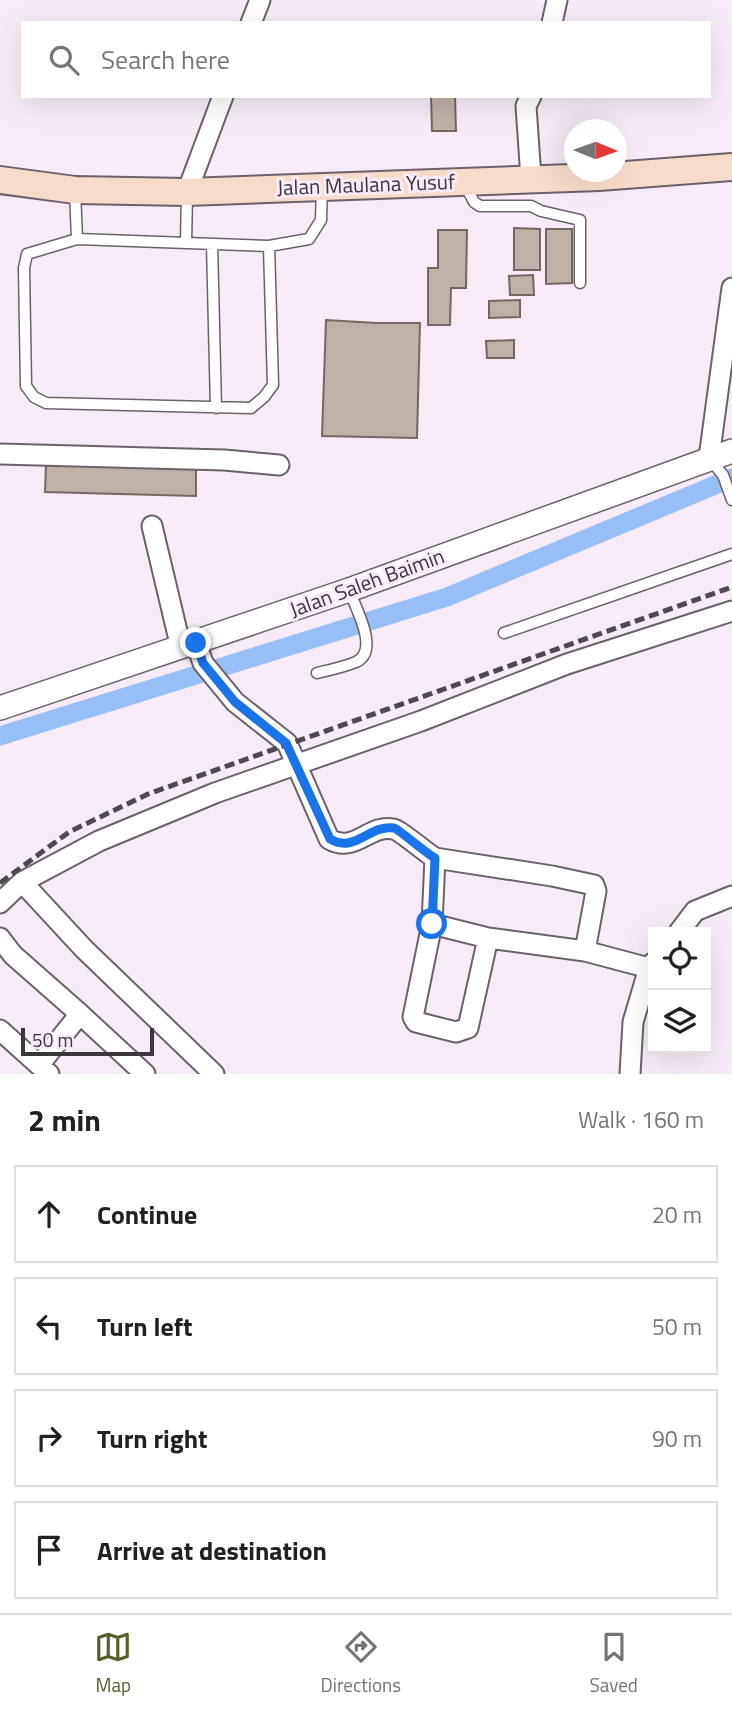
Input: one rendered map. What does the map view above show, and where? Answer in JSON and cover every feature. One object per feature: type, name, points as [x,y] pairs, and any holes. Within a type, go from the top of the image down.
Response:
[{"type":"main road","name":"Jalan Maulana Yusuf","points":[[0,180],[75,190],[187,192],[463,181],[531,192],[599,177],[732,167]]},
{"type":"street","points":[[252,21],[260,0]]},
{"type":"street","points":[[552,21],[557,0]]},
{"type":"street","points":[[187,192],[222,98]]},
{"type":"street","points":[[530,98],[526,106],[531,192]]},
{"type":"street","points":[[716,467],[732,288]]},
{"type":"street","name":"Jalan Saleh Baimin","points":[[0,708],[193,651],[352,600],[716,467],[732,451]]},
{"type":"street","points":[[0,454],[224,460],[279,465]]},
{"type":"street","points":[[152,526],[193,651],[235,702],[286,743],[330,839],[346,844],[389,828],[398,830],[414,845],[435,858],[594,885],[596,891],[585,951]]},
{"type":"street","points":[[0,903],[22,882],[99,841],[215,793],[421,721],[567,664],[732,611]]},
{"type":"street","points":[[435,858],[432,924],[414,1017],[416,1022],[456,1032],[468,1028],[488,938]]},
{"type":"street","points":[[22,882],[84,949],[214,1074]]},
{"type":"street","points":[[684,927],[695,911],[732,896]]},
{"type":"street","points":[[432,924],[488,938],[585,951],[648,964]]},
{"type":"street","points":[[0,938],[13,955],[145,1074]]},
{"type":"street","points":[[630,1074],[633,1022],[648,974]]},
{"type":"street","points":[[0,1030],[44,1069],[80,1014]]},
{"type":"lane","points":[[269,246],[272,385],[264,397],[251,408],[46,404],[34,397],[26,386],[24,268],[27,254],[77,239],[269,246],[309,239],[321,220],[322,187]]},
{"type":"lane","points":[[75,190],[77,239]]},
{"type":"lane","points":[[186,243],[187,192]]},
{"type":"lane","points":[[531,192],[541,211],[580,220],[580,283]]},
{"type":"lane","points":[[212,244],[216,408]]},
{"type":"lane","points":[[716,467],[730,495]]},
{"type":"lane","points":[[504,634],[732,554]]},
{"type":"lane","points":[[317,673],[359,661],[368,648],[366,634],[352,600]]},
{"type":"building","points":[[431,98],[455,98],[456,131],[432,131]]},
{"type":"building","points":[[514,228],[540,229],[540,270],[514,270]]},
{"type":"building","points":[[546,229],[572,229],[572,283],[546,284]]},
{"type":"building","points":[[438,230],[467,230],[466,288],[451,288],[450,325],[428,325],[428,268],[438,268]]},
{"type":"building","points":[[533,275],[534,295],[510,295],[509,276]]},
{"type":"building","points":[[520,300],[520,317],[489,318],[489,301]]},
{"type":"building","points":[[326,320],[420,323],[417,438],[322,436]]},
{"type":"building","points":[[514,340],[514,358],[487,358],[486,341]]},
{"type":"building","points":[[46,464],[196,468],[196,496],[45,492]]},
{"type":"waterway","points":[[0,736],[447,597],[732,478]]},
{"type":"railway","points":[[0,883],[69,832],[148,794],[732,587]]},
{"type":"route","points":[[196,643],[203,663],[235,702],[286,743],[330,839],[346,844],[389,828],[398,830],[414,845],[435,858],[432,924]]}]
